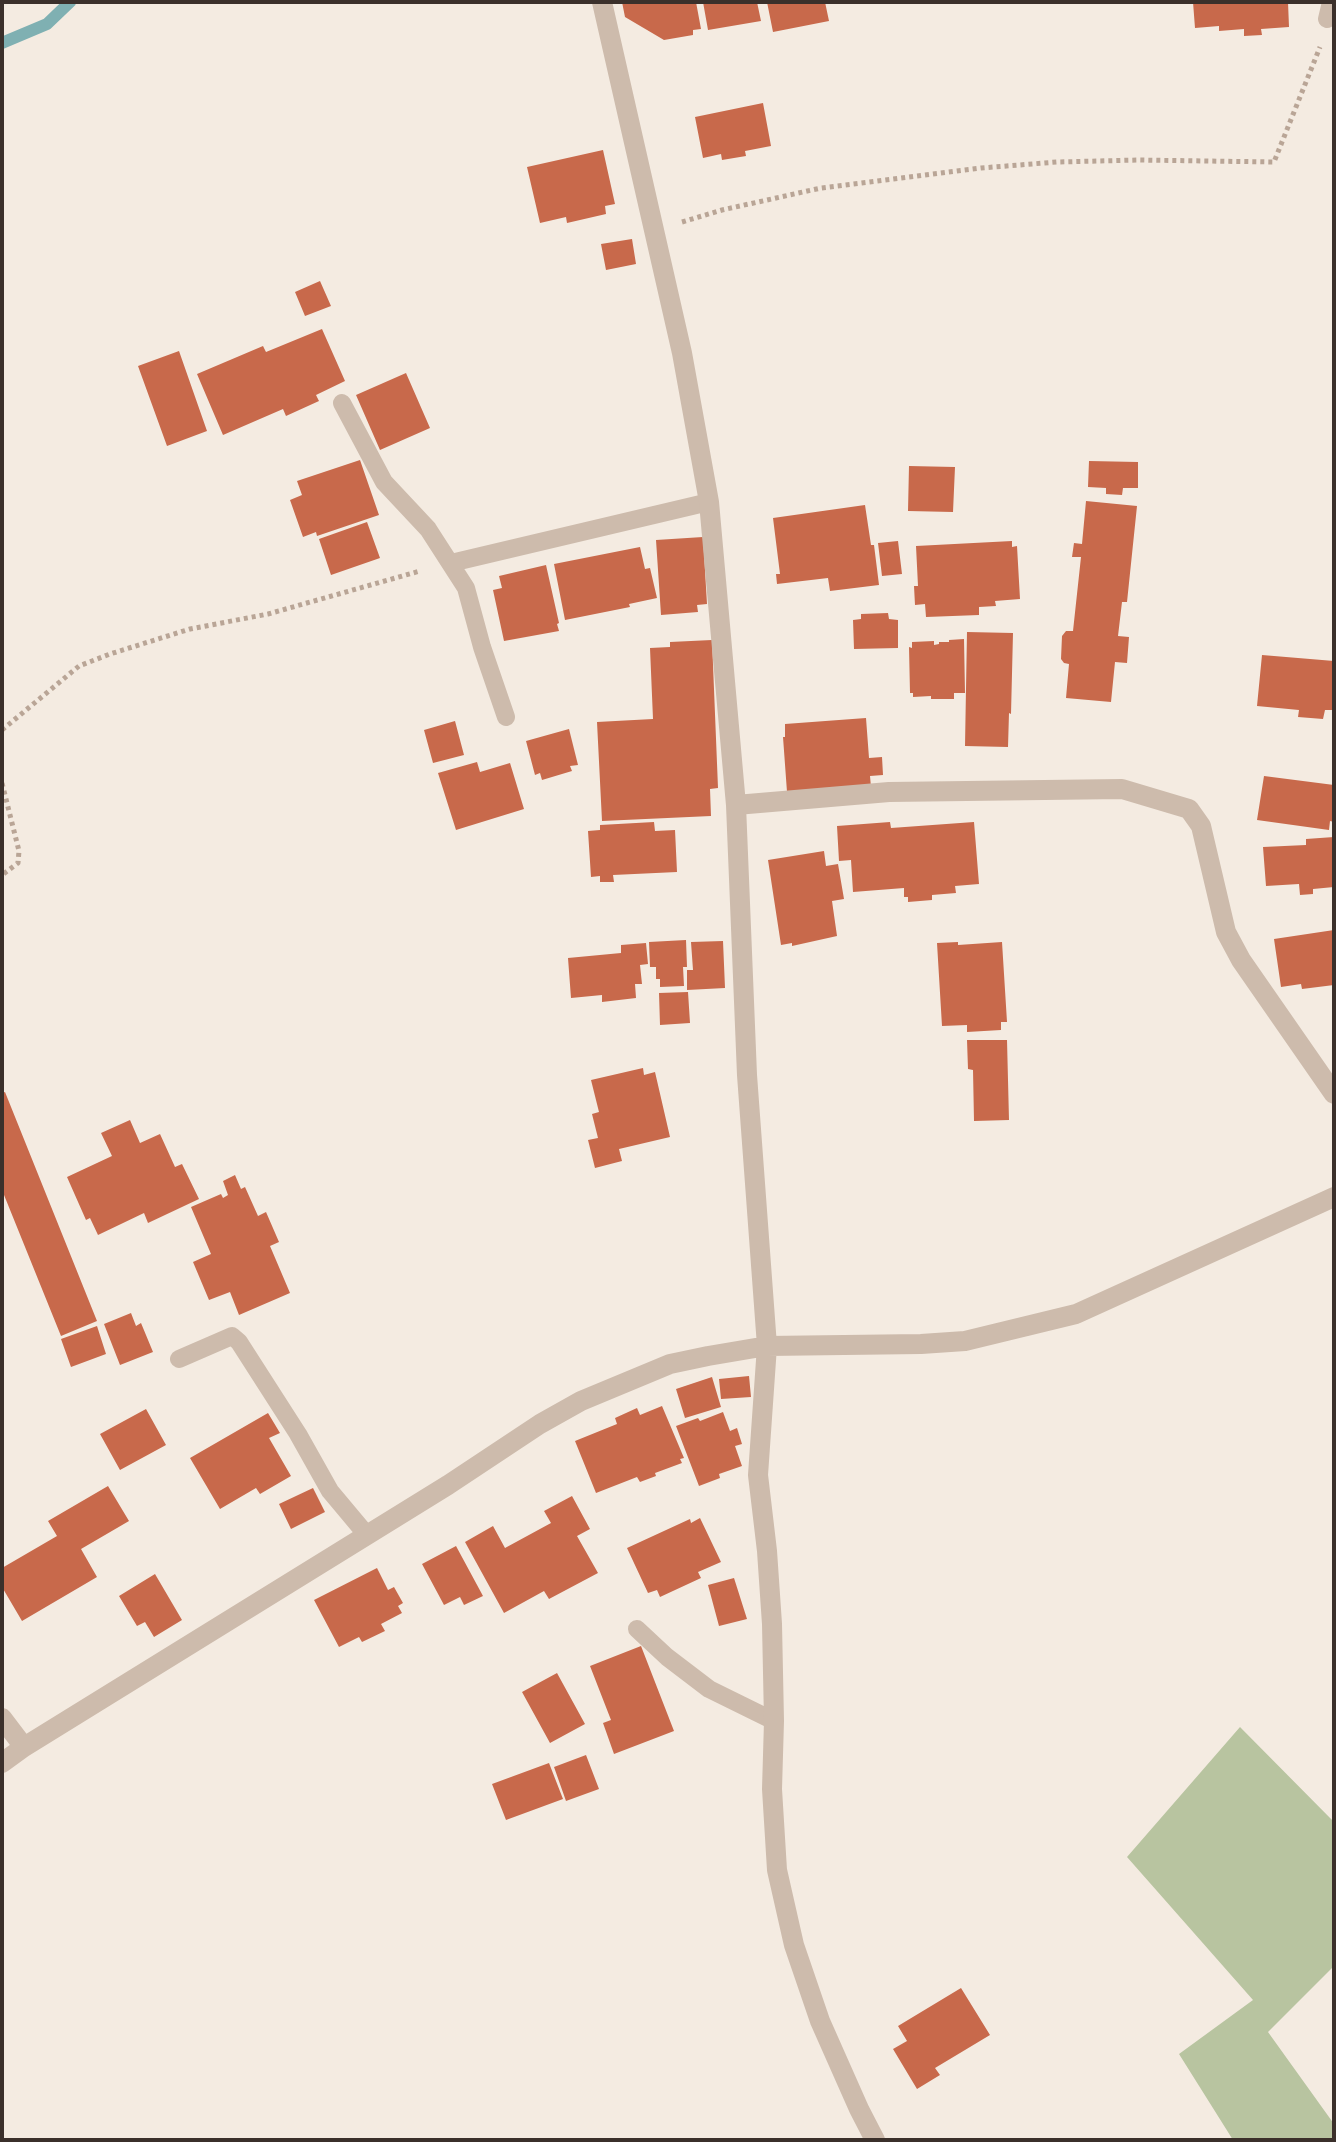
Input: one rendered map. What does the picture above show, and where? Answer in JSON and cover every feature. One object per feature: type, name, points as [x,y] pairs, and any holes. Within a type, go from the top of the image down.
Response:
[{"type":"street","points":[[602,2],[682,353],[709,502],[736,805],[747,1075],[767,1346],[758,1475],[772,1624],[772,1789],[777,1870],[794,1945],[820,2021],[875,2140]]},
{"type":"street","points":[[736,805],[889,792],[1122,789],[1189,809],[1201,826],[1226,932],[1249,972],[1334,1094]]},
{"type":"street","points":[[2,1763],[581,1401],[670,1364],[708,1356],[767,1346],[965,1341],[1076,1314],[1334,1197]]},
{"type":"street","points":[[2,1718],[24,1747]]},
{"type":"lane","points":[[342,403],[384,482],[428,529],[466,588],[506,717]]},
{"type":"lane","points":[[451,563],[709,502]]},
{"type":"lane","points":[[179,1359],[232,1336],[239,1342],[330,1491],[366,1534]]},
{"type":"lane","points":[[637,1629],[709,1689],[774,1721]]},
{"type":"path","points":[[654,230],[722,210],[821,188],[981,168],[1139,160],[1274,162],[1323,40],[1329,10]]},
{"type":"path","points":[[2,730],[79,666],[110,654],[190,629],[268,614],[451,563]]},
{"type":"path","points":[[2,783],[19,851],[18,863],[2,875]]},
{"type":"green space","points":[[1240,1727],[1334,1822],[1334,1966],[1268,2032],[1334,2124],[1334,2140],[1233,2140],[1179,2054],[1253,2000],[1127,1857]]},
{"type":"building","points":[[622,2],[696,2],[701,29],[693,30],[693,35],[664,40],[625,17]]},
{"type":"building","points":[[703,2],[757,2],[761,21],[708,30]]},
{"type":"building","points":[[767,2],[825,2],[829,21],[773,32]]},
{"type":"building","points":[[1193,2],[1288,2],[1289,27],[1261,29],[1262,35],[1244,36],[1244,29],[1219,31],[1219,26],[1195,28]]},
{"type":"building","points":[[763,103],[771,146],[745,151],[746,156],[722,160],[721,154],[703,158],[695,117]]},
{"type":"building","points":[[603,150],[615,204],[605,206],[606,214],[567,223],[566,217],[540,223],[527,167]]},
{"type":"building","points":[[632,239],[636,264],[606,270],[601,244]]},
{"type":"building","points":[[320,281],[331,306],[305,316],[295,292]]},
{"type":"building","points":[[322,329],[345,381],[316,395],[319,401],[286,416],[283,409],[223,435],[197,374],[263,346],[266,352]]},
{"type":"building","points":[[179,351],[207,431],[167,446],[138,366]]},
{"type":"building","points":[[406,373],[430,428],[380,450],[356,395]]},
{"type":"building","points":[[360,460],[379,515],[317,536],[316,532],[303,537],[290,500],[302,495],[297,481]]},
{"type":"building","points":[[1089,461],[1138,462],[1138,488],[1123,488],[1122,495],[1106,494],[1106,488],[1088,487]]},
{"type":"building","points":[[909,466],[955,467],[953,512],[908,511]]},
{"type":"building","points":[[1086,501],[1137,506],[1127,602],[1122,602],[1118,636],[1129,637],[1127,663],[1115,662],[1111,702],[1066,698],[1069,664],[1061,659],[1062,636],[1066,631],[1073,631],[1081,557],[1072,557],[1074,543],[1082,544]]},
{"type":"building","points":[[865,505],[879,585],[830,591],[828,578],[777,584],[776,574],[780,574],[773,518]]},
{"type":"building","points":[[367,522],[380,558],[331,575],[319,539]]},
{"type":"building","points":[[703,537],[707,604],[697,605],[698,612],[661,615],[656,540]]},
{"type":"building","points":[[898,541],[902,574],[882,576],[878,543]]},
{"type":"building","points":[[1012,541],[1012,547],[1017,546],[1020,599],[995,601],[996,606],[979,607],[979,615],[926,617],[925,604],[915,605],[914,586],[918,586],[916,546]]},
{"type":"building","points":[[640,547],[645,569],[650,568],[657,598],[629,604],[630,607],[565,620],[554,564]]},
{"type":"building","points":[[546,565],[559,631],[504,641],[493,590],[502,588],[499,576]]},
{"type":"building","points":[[888,613],[889,619],[898,620],[898,648],[854,649],[853,620],[861,619],[861,614]]},
{"type":"building","points":[[967,632],[1013,633],[1008,747],[965,746]]},
{"type":"building","points":[[964,639],[965,693],[954,693],[954,699],[913,697],[910,693],[909,647],[912,648],[912,642],[934,641],[934,645]]},
{"type":"building","points":[[712,640],[718,788],[710,789],[711,816],[602,821],[597,722],[653,719],[650,648],[670,647],[670,642]]},
{"type":"building","points":[[1262,655],[1334,661],[1334,710],[1325,710],[1323,719],[1298,717],[1299,710],[1257,706]]},
{"type":"building","points":[[866,718],[869,758],[882,757],[883,775],[870,776],[871,787],[787,792],[785,724]]},
{"type":"building","points":[[455,721],[464,755],[433,763],[424,730]]},
{"type":"building","points":[[569,729],[578,765],[570,766],[572,771],[542,780],[540,773],[535,775],[526,741]]},
{"type":"building","points":[[477,762],[480,772],[510,763],[524,809],[456,830],[438,773]]},
{"type":"building","points":[[1264,776],[1334,785],[1334,822],[1330,821],[1329,830],[1257,820]]},
{"type":"building","points":[[654,822],[655,831],[675,830],[677,872],[613,875],[614,882],[600,882],[600,876],[591,877],[588,831],[600,830],[600,825]]},
{"type":"building","points":[[890,822],[891,828],[974,822],[979,884],[955,886],[956,893],[932,895],[932,900],[908,902],[908,897],[904,897],[904,888],[853,892],[851,860],[839,861],[837,826]]},
{"type":"building","points":[[1334,837],[1334,887],[1313,889],[1313,894],[1300,895],[1299,884],[1266,886],[1263,847],[1306,845],[1306,839]]},
{"type":"building","points":[[824,851],[826,866],[838,864],[844,899],[832,901],[837,936],[792,946],[792,943],[781,945],[768,860]]},
{"type":"building","points":[[1334,930],[1334,985],[1302,989],[1301,984],[1281,987],[1274,939]]},
{"type":"building","points":[[686,940],[684,986],[660,987],[656,967],[650,967],[649,942]]},
{"type":"building","points":[[723,941],[725,988],[687,990],[687,970],[693,970],[691,942]]},
{"type":"building","points":[[958,942],[958,945],[1002,942],[1007,1022],[1001,1022],[1001,1030],[967,1032],[967,1025],[942,1026],[937,943]]},
{"type":"building","points":[[646,943],[648,964],[640,965],[642,984],[635,984],[636,998],[602,1002],[602,995],[571,998],[568,958],[621,953],[621,945]]},
{"type":"building","points":[[688,992],[690,1023],[660,1025],[659,993]]},
{"type":"building","points":[[967,1040],[1007,1040],[1009,1120],[974,1121],[973,1070],[968,1069]]},
{"type":"building","points":[[643,1068],[644,1075],[655,1072],[670,1137],[619,1149],[622,1161],[595,1168],[588,1140],[598,1138],[592,1114],[599,1112],[591,1080]]},
{"type":"building","points":[[5,1092],[97,1321],[61,1336],[2,1190],[2,1093]]},
{"type":"building","points":[[130,1120],[140,1143],[160,1134],[175,1167],[182,1164],[199,1199],[148,1223],[144,1213],[98,1235],[90,1218],[86,1220],[67,1177],[112,1156],[101,1133]]},
{"type":"building","points":[[235,1175],[241,1189],[245,1187],[258,1216],[266,1212],[279,1242],[270,1246],[290,1293],[239,1315],[230,1292],[209,1300],[193,1262],[211,1254],[191,1207],[221,1194],[223,1198],[228,1195],[223,1181]]},
{"type":"building","points":[[131,1313],[136,1326],[141,1323],[153,1352],[120,1365],[104,1324]]},
{"type":"building","points":[[97,1326],[106,1354],[71,1367],[61,1339]]},
{"type":"building","points":[[749,1376],[751,1397],[721,1399],[719,1379]]},
{"type":"building","points":[[712,1377],[721,1407],[685,1418],[676,1389]]},
{"type":"building","points":[[662,1406],[684,1458],[680,1459],[682,1463],[640,1482],[637,1477],[596,1493],[575,1441],[617,1424],[615,1418],[637,1408],[640,1415]]},
{"type":"building","points":[[146,1409],[166,1445],[120,1470],[100,1434]]},
{"type":"building","points":[[723,1412],[730,1431],[737,1428],[742,1444],[735,1446],[742,1466],[719,1474],[720,1478],[699,1486],[676,1426]]},
{"type":"building","points":[[268,1413],[280,1433],[269,1438],[291,1476],[260,1494],[256,1488],[220,1509],[190,1458]]},
{"type":"building","points":[[108,1486],[129,1521],[81,1549],[97,1577],[22,1621],[2,1587],[2,1568],[57,1536],[48,1521]]},
{"type":"building","points":[[313,1488],[325,1512],[291,1529],[279,1504]]},
{"type":"building","points":[[572,1496],[590,1529],[577,1536],[598,1573],[549,1599],[544,1591],[504,1613],[465,1542],[493,1526],[505,1548],[551,1523],[544,1511]]},
{"type":"building","points":[[700,1518],[721,1562],[698,1572],[701,1578],[660,1597],[657,1590],[648,1593],[627,1548],[690,1519],[691,1523]]},
{"type":"building","points":[[456,1546],[483,1596],[464,1605],[460,1597],[444,1605],[422,1564]]},
{"type":"building","points":[[377,1568],[388,1590],[394,1587],[403,1603],[398,1606],[402,1613],[381,1624],[385,1631],[362,1642],[359,1637],[339,1647],[314,1600]]},
{"type":"building","points":[[155,1574],[182,1620],[154,1637],[145,1622],[137,1626],[119,1596]]},
{"type":"building","points":[[734,1578],[747,1619],[719,1626],[708,1585]]},
{"type":"building","points":[[641,1646],[674,1731],[614,1754],[603,1723],[611,1720],[590,1666]]},
{"type":"building","points":[[557,1673],[585,1724],[550,1743],[522,1692]]},
{"type":"building","points":[[586,1755],[599,1789],[566,1801],[554,1767]]},
{"type":"building","points":[[549,1763],[563,1799],[506,1820],[492,1784]]},
{"type":"building","points":[[961,1988],[990,2035],[935,2068],[940,2075],[917,2089],[893,2049],[907,2041],[898,2026]]},
{"type":"waterway","points":[[2,43],[47,24],[70,2]]}]
